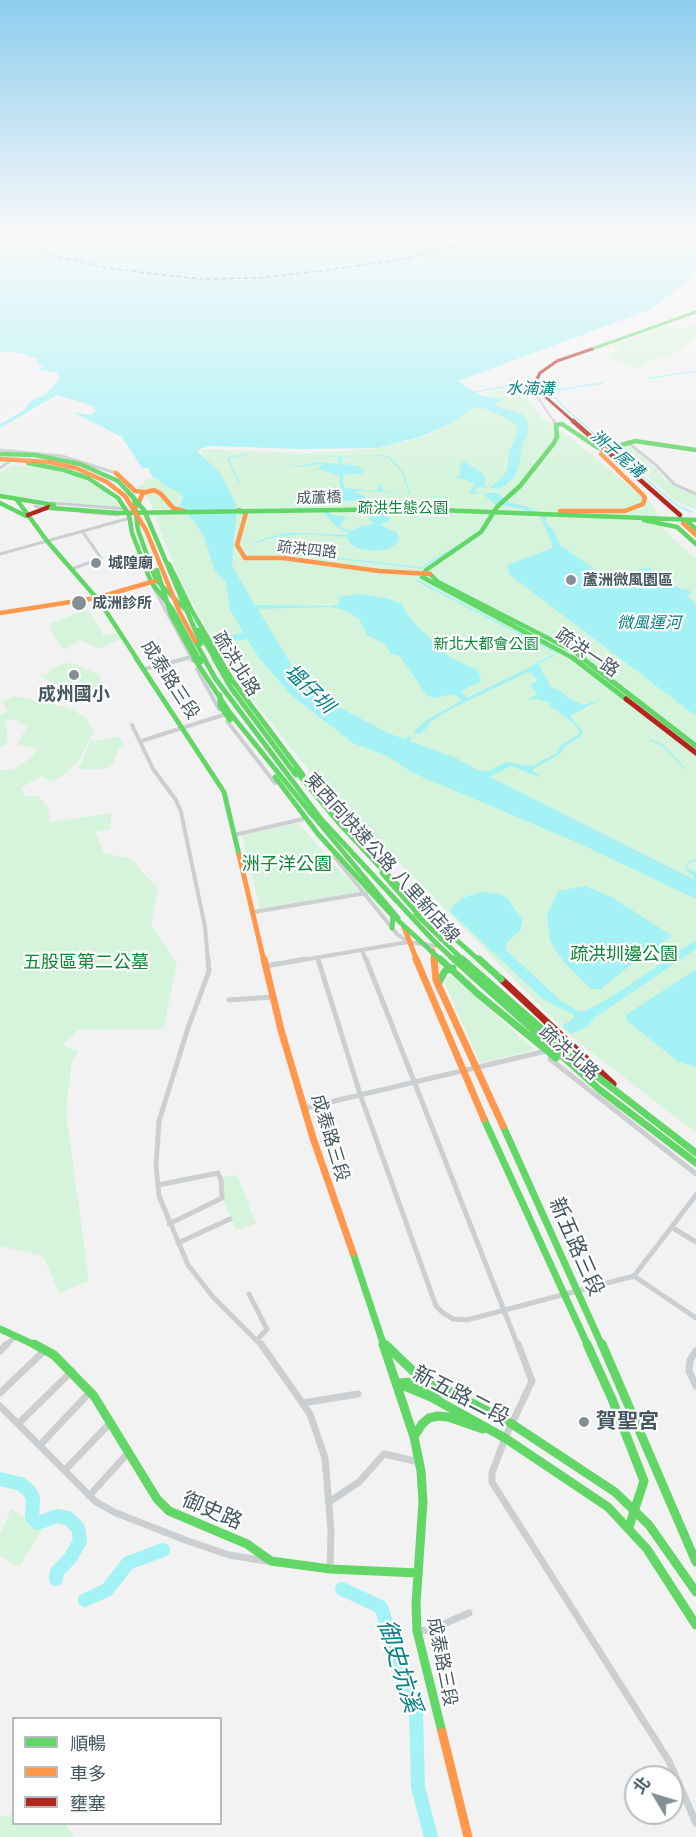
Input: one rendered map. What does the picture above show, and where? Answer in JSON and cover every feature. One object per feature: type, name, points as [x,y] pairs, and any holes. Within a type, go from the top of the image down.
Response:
[{"type":"main road","points":[[666,323],[556,362],[540,373],[536,381],[538,390],[610,449],[677,515]]},
{"type":"main road","points":[[422,574],[474,538],[502,504],[530,479],[558,444],[561,433],[556,425],[562,424],[591,446],[610,449]]},
{"type":"main road","points":[[560,511],[625,511],[643,504],[645,498],[601,454],[610,449],[627,442],[641,441],[696,450]]},
{"type":"main road","name":"疏洪北路","points":[[0,456],[22,453],[64,460],[97,470],[118,481],[134,498],[132,533],[153,581],[173,610],[186,638],[220,693],[313,816],[394,911],[407,932],[408,942]]},
{"type":"main road","points":[[0,456],[9,461],[43,465],[88,478],[114,494],[132,513],[141,495],[147,491]]},
{"type":"main road","name":"東西向快速公路 八里新店線","points":[[0,456],[58,464],[84,471],[107,482],[130,502],[180,613],[215,678],[251,729],[321,819],[430,938],[600,1090],[696,1163]]},
{"type":"main road","name":"東西向快速公路 八里新店線","points":[[0,456],[34,458],[82,467],[116,482],[144,510],[201,644],[261,737],[327,820],[410,908],[468,965],[585,1067],[696,1153]]},
{"type":"main road","points":[[116,473],[135,491],[147,491]]},
{"type":"main road","name":"疏洪四路","points":[[147,491],[158,492],[172,508],[183,511],[240,510],[246,513],[237,545],[245,558],[283,558],[379,571],[430,574]]},
{"type":"main road","points":[[0,500],[50,507]]},
{"type":"main road","points":[[0,500],[30,517],[50,507]]},
{"type":"main road","name":"成泰路三段","points":[[17,502],[96,598],[224,792],[281,1030],[333,1202],[384,1342],[414,1437],[423,1502],[417,1631],[468,1837]]},
{"type":"main road","points":[[430,574],[486,533],[502,504]]},
{"type":"main road","name":"成蘆橋","points":[[50,507],[118,511],[416,507],[560,511],[696,519]]},
{"type":"main road","name":"成蘆橋","points":[[50,507],[118,513],[411,509],[696,519]]},
{"type":"main road","points":[[550,514],[654,521],[683,532],[696,543]]},
{"type":"main road","points":[[696,529],[685,522],[696,535]]},
{"type":"main road","points":[[683,532],[696,548]]},
{"type":"main road","points":[[152,547],[153,559],[171,615],[226,714],[313,816]]},
{"type":"main road","points":[[165,558],[211,644],[267,728],[328,806],[333,819]]},
{"type":"main road","name":"疏洪一路","points":[[422,574],[424,579],[430,583],[570,655],[696,753]]},
{"type":"main road","name":"疏洪一路","points":[[430,574],[438,582],[574,652],[696,746]]},
{"type":"main road","points":[[0,613],[96,598],[153,581]]},
{"type":"main road","name":"疏洪北路","points":[[153,581],[188,612],[217,667],[245,706],[299,779],[426,922],[433,945]]},
{"type":"main road","points":[[220,693],[220,705],[318,834],[390,913],[478,994],[566,1066],[600,1090]]},
{"type":"main road","points":[[245,706],[338,822],[379,866],[630,1101]]},
{"type":"main road","points":[[392,928],[394,911]]},
{"type":"main road","name":"新五路三段","points":[[408,942],[612,1400],[640,1468],[644,1481],[629,1527]]},
{"type":"main road","name":"新五路三段","points":[[433,945],[438,984],[579,1292],[696,1562]]},
{"type":"main road","points":[[438,984],[445,971],[452,968],[462,969]]},
{"type":"main road","name":"御史路","points":[[0,1329],[17,1335],[54,1355],[72,1371],[111,1422],[157,1499],[169,1511],[247,1544],[271,1561],[330,1569],[418,1573]]},
{"type":"main road","points":[[384,1342],[402,1362],[416,1373],[474,1404]]},
{"type":"main road","name":"新五路二段","points":[[397,1383],[414,1382],[474,1404],[512,1424],[589,1474],[636,1510],[662,1540],[696,1592]]},
{"type":"main road","name":"新五路二段","points":[[397,1383],[431,1397],[505,1438],[608,1507],[629,1527],[665,1575],[696,1625]]},
{"type":"main road","points":[[414,1437],[422,1424],[429,1418],[438,1416],[462,1421],[505,1438]]},
{"type":"street","points":[[536,381],[532,390],[556,425]]},
{"type":"street","points":[[627,442],[656,465],[674,484],[696,494]]},
{"type":"street","points":[[0,468],[22,453],[81,460],[116,473]]},
{"type":"street","points":[[36,504],[132,513]]},
{"type":"street","points":[[50,507],[101,514],[132,513]]},
{"type":"street","points":[[0,554],[82,531],[132,513]]},
{"type":"street","points":[[72,569],[101,558],[82,531]]},
{"type":"street","name":"疏洪北路","points":[[153,581],[160,604],[226,714],[303,819],[366,893],[392,928],[408,942],[445,949],[542,1052],[622,1118],[696,1174]]},
{"type":"street","points":[[144,669],[190,657]]},
{"type":"street","points":[[141,741],[226,714]]},
{"type":"street","points":[[132,725],[153,769],[176,800],[181,812],[205,927],[209,971],[188,1028],[159,1121],[156,1165],[158,1185],[169,1224],[188,1265],[213,1297],[257,1340],[310,1414],[325,1458],[331,1531],[330,1569]]},
{"type":"street","points":[[234,835],[303,819]]},
{"type":"street","points":[[254,912],[366,893]]},
{"type":"street","points":[[266,966],[408,942]]},
{"type":"street","points":[[362,950],[532,1382],[505,1438],[492,1473],[492,1482],[654,1735],[669,1761],[696,1823]]},
{"type":"street","points":[[318,958],[361,1097],[436,1306],[453,1319],[467,1320],[503,1312],[634,1276],[696,1196]]},
{"type":"street","points":[[230,1000],[274,997]]},
{"type":"street","points":[[305,1108],[361,1097],[542,1052]]},
{"type":"street","points":[[158,1185],[218,1173],[222,1198],[169,1224]]},
{"type":"street","points":[[178,1243],[230,1219]]},
{"type":"street","points":[[673,1228],[696,1242]]},
{"type":"street","points":[[634,1276],[696,1318]]},
{"type":"street","points":[[249,1294],[267,1329],[257,1340]]},
{"type":"street","points":[[0,1351],[17,1335]]},
{"type":"street","points":[[0,1393],[44,1351]]},
{"type":"street","points":[[696,1351],[690,1360],[689,1371],[696,1386]]},
{"type":"street","points":[[18,1424],[72,1371]]},
{"type":"street","points":[[39,1445],[90,1392]]},
{"type":"street","points":[[302,1403],[358,1394]]},
{"type":"street","points":[[0,1406],[89,1496],[116,1513],[229,1555],[271,1561]]},
{"type":"street","points":[[65,1470],[111,1422]]},
{"type":"street","points":[[89,1496],[128,1453]]},
{"type":"street","points":[[328,1502],[359,1482],[384,1454],[419,1462]]},
{"type":"street","points":[[417,1631],[430,1630],[469,1613]]},
{"type":"green space","points":[[670,325],[680,329],[696,325],[696,337],[673,354],[647,362],[640,369],[605,357],[620,349],[613,345]]},
{"type":"green space","name":"新北大都會公園","points":[[517,389],[520,396],[530,402],[540,416],[565,435],[565,433],[653,505],[664,530],[696,559],[696,1133],[568,1034],[403,866],[335,803],[248,694],[230,660],[210,635],[178,577],[149,499],[136,487],[145,483],[144,480],[162,476],[204,458],[200,449],[308,453],[373,449],[428,436],[473,407],[490,410],[503,399],[481,393]]},
{"type":"green space","points":[[627,445],[657,469],[662,477],[696,495],[696,510],[674,500],[617,449]]},
{"type":"green space","points":[[13,465],[53,469],[85,478],[104,490],[122,508],[7,496],[0,493],[0,473]]},
{"type":"green space","points":[[88,610],[104,636],[117,633],[123,638],[98,649],[80,640],[64,650],[54,637],[50,623]]},
{"type":"green space","points":[[67,663],[75,664],[99,675],[101,683],[89,692],[78,694],[40,676],[47,675],[53,668]]},
{"type":"green space","name":"五股區第二公墓","points":[[14,696],[70,708],[86,718],[94,731],[79,760],[64,775],[51,782],[41,776],[21,788],[25,796],[38,796],[48,807],[51,822],[111,813],[110,829],[96,832],[104,853],[132,859],[158,887],[151,924],[177,964],[163,1029],[78,1030],[63,1046],[79,1051],[72,1061],[66,1113],[89,1281],[59,1293],[43,1256],[0,1246],[0,770],[13,770],[32,757],[37,749],[17,744],[27,727],[14,719],[5,722],[8,744],[0,747],[0,714],[7,712],[7,708],[1,703]]},
{"type":"green space","points":[[120,737],[125,745],[118,750],[114,762],[105,769],[79,769],[90,741]]},
{"type":"green space","name":"洲子洋公園","points":[[298,823],[359,892],[260,909],[242,835]]},
{"type":"green space","points":[[452,976],[535,1050],[480,1063],[445,984],[447,978]]},
{"type":"green space","points":[[237,1175],[256,1224],[236,1230],[223,1199],[222,1177]]},
{"type":"green space","points":[[11,1509],[43,1529],[19,1567],[0,1556],[0,1535]]},
{"type":"green space","points":[[12,1814],[12,1825],[67,1825],[74,1837],[0,1837],[0,1817]]},
{"type":"water","name":"塭仔圳","points":[[0,323],[615,323],[458,381],[482,396],[504,399],[494,405],[523,415],[526,419],[529,429],[521,450],[519,466],[515,476],[501,489],[489,488],[503,477],[507,469],[510,449],[517,436],[517,427],[508,419],[489,410],[474,407],[449,424],[423,436],[377,448],[299,449],[213,446],[197,451],[220,473],[237,506],[232,566],[255,605],[332,606],[339,604],[338,598],[359,594],[389,599],[402,604],[411,620],[449,657],[478,670],[481,681],[461,691],[467,698],[538,663],[551,687],[573,701],[584,705],[601,699],[570,716],[583,731],[581,736],[564,747],[560,754],[535,768],[533,771],[539,777],[511,766],[490,777],[693,879],[695,877],[685,869],[696,872],[696,899],[576,842],[413,773],[387,756],[353,743],[291,695],[260,659],[247,639],[220,643],[219,639],[243,632],[230,610],[226,582],[214,569],[204,537],[196,523],[180,506],[182,494],[164,485],[156,477],[153,478],[148,468],[142,468],[122,437],[72,412],[91,415],[96,411],[93,406],[57,395],[0,428],[0,424],[24,410],[32,400],[45,395],[60,378],[56,372],[38,370],[43,367],[36,363],[38,359],[21,353],[0,352]],"holes":[[[330,607],[344,610],[359,619],[367,635],[385,644],[391,654],[400,656],[427,696],[435,698],[453,694],[462,700],[427,720],[414,731],[415,733],[419,734],[428,727],[430,722],[451,709],[526,673],[531,673],[538,680],[530,685],[537,694],[528,700],[537,699],[551,703],[550,706],[576,725],[580,733],[560,746],[557,753],[532,766],[506,762],[488,771],[477,770],[456,758],[410,741],[412,738],[409,736],[404,739],[388,733],[337,706],[292,666],[258,609]]]},
{"type":"water","points":[[377,455],[342,457],[342,464],[359,466],[365,471],[343,475],[344,488],[376,491],[380,483],[383,491],[409,493],[357,491],[355,493],[365,496],[364,499],[346,501],[337,499],[335,496],[340,489],[339,475],[320,470],[309,472],[318,469],[321,464],[300,467],[284,464],[302,466],[315,462],[339,464],[338,457],[288,458]]},
{"type":"water","points":[[464,461],[482,473],[486,480],[484,485],[489,488],[480,487],[473,490],[479,494],[468,493],[476,484],[461,478],[453,480],[460,475],[459,471],[462,468],[458,466]]},
{"type":"water","name":"微風運河","points":[[498,493],[506,501],[531,508],[546,517],[546,523],[554,531],[560,545],[607,578],[649,567],[682,590],[687,589],[692,593],[687,595],[696,605],[696,716],[510,575],[507,565],[552,548],[552,544],[539,516],[519,508],[495,504],[484,495]]},
{"type":"water","points":[[327,511],[333,515],[344,516],[345,519],[340,524],[342,528],[350,531],[375,524],[368,518],[380,511],[391,519],[380,525],[398,533],[399,541],[389,549],[373,551],[357,548],[347,537],[301,534],[271,538],[247,546],[265,538],[288,533],[348,535],[349,533],[337,527],[325,514],[324,512]]},
{"type":"water","points":[[585,886],[612,897],[672,936],[645,955],[631,958],[632,964],[601,989],[591,989],[563,961],[550,941],[547,915],[558,891]]},
{"type":"water","points":[[481,892],[500,894],[509,899],[523,919],[520,931],[507,942],[505,949],[561,1001],[576,1010],[585,1011],[613,996],[696,940],[696,949],[594,1018],[587,1027],[571,1034],[562,1026],[574,1018],[574,1015],[543,999],[450,912],[453,906],[463,898]]},
{"type":"water","points":[[696,969],[696,1067],[679,1062],[627,1021],[626,1015]]},
{"type":"waterway","name":"水湳溝","points":[[649,378],[696,371]]},
{"type":"waterway","name":"水湳溝","points":[[555,389],[603,383]]},
{"type":"waterway","name":"水湳溝","points":[[476,392],[507,386],[555,389]]},
{"type":"waterway","name":"洲子尾溝","points":[[555,389],[553,396],[568,411],[662,493],[678,506],[692,512]]},
{"type":"waterway","points":[[239,484],[228,458],[246,454]]},
{"type":"waterway","points":[[377,455],[389,457],[403,473],[409,493]]},
{"type":"waterway","points":[[326,557],[421,568],[460,544]]},
{"type":"waterway","points":[[416,580],[557,653]]},
{"type":"waterway","points":[[538,663],[554,655]]},
{"type":"waterway","points":[[650,740],[663,745],[684,768]]},
{"type":"waterway","points":[[686,868],[689,862],[696,860]]},
{"type":"waterway","name":"御史坑溪","points":[[0,1479],[21,1484],[30,1492],[33,1499],[32,1517],[38,1523],[57,1516],[68,1518],[78,1528],[80,1541],[71,1557],[57,1572],[56,1579]]},
{"type":"waterway","name":"御史坑溪","points":[[85,1600],[107,1590],[128,1563],[163,1550]]},
{"type":"waterway","name":"御史坑溪","points":[[342,1589],[381,1607],[416,1712],[418,1787],[431,1837]]},
{"type":"traffic: fast","points":[[592,349],[666,323]]},
{"type":"traffic: fast","points":[[556,425],[562,424],[598,448]]},
{"type":"traffic: fast","points":[[556,425],[557,437],[554,443],[520,486],[497,507],[481,532],[426,570],[422,577],[570,655],[626,699]]},
{"type":"traffic: fast","points":[[604,450],[635,441],[696,450]]},
{"type":"traffic: fast","points":[[0,454],[35,455],[80,464],[118,481],[134,498],[138,530],[156,580],[187,611]]},
{"type":"traffic: fast","points":[[28,463],[64,470],[88,478],[118,498],[129,515],[132,533],[151,582],[173,610],[201,662]]},
{"type":"traffic: fast","points":[[130,494],[144,510],[201,644]]},
{"type":"traffic: fast","points":[[0,496],[54,505]]},
{"type":"traffic: fast","points":[[17,500],[47,541],[100,602],[224,792],[239,855]]},
{"type":"traffic: fast","points":[[0,503],[26,516]]},
{"type":"traffic: fast","points":[[51,508],[118,513],[411,509],[696,520]]},
{"type":"traffic: fast","points":[[644,520],[677,527],[696,544]]},
{"type":"traffic: fast","points":[[687,521],[696,529]]},
{"type":"traffic: fast","points":[[169,564],[192,611],[232,680],[303,775]]},
{"type":"traffic: fast","points":[[157,570],[171,615],[190,652],[230,713]]},
{"type":"traffic: fast","points":[[430,574],[438,582],[575,652],[696,746]]},
{"type":"traffic: fast","points":[[198,630],[231,688],[296,775]]},
{"type":"traffic: fast","points":[[195,641],[215,678],[321,819],[431,938],[485,989],[600,1090],[696,1163]]},
{"type":"traffic: fast","points":[[220,695],[220,706],[230,720]]},
{"type":"traffic: fast","points":[[230,713],[313,816]]},
{"type":"traffic: fast","points":[[295,770],[338,822],[379,866],[425,912],[501,979]]},
{"type":"traffic: fast","points":[[275,777],[318,834],[390,913],[478,994],[556,1058]]},
{"type":"traffic: fast","points":[[311,813],[398,918]]},
{"type":"traffic: fast","points":[[382,873],[419,915]]},
{"type":"traffic: fast","points":[[416,914],[468,965],[585,1067],[696,1153]]},
{"type":"traffic: fast","points":[[392,928],[393,915]]},
{"type":"traffic: fast","points":[[438,984],[445,971],[453,968]]},
{"type":"traffic: fast","points":[[484,1119],[612,1399],[640,1468],[644,1481],[642,1492],[629,1527]]},
{"type":"traffic: fast","points":[[503,1126],[579,1292],[696,1562]]},
{"type":"traffic: fast","points":[[353,1253],[414,1437],[421,1471],[423,1502],[416,1604],[417,1631],[442,1732]]},
{"type":"traffic: fast","points":[[0,1329],[17,1335],[54,1355],[72,1371],[94,1396],[157,1499],[169,1511],[247,1544],[271,1561],[330,1569],[418,1573]]},
{"type":"traffic: fast","points":[[386,1345],[415,1373],[461,1397]]},
{"type":"traffic: fast","points":[[398,1383],[414,1382],[474,1404],[512,1424],[615,1492],[649,1525],[696,1592]]},
{"type":"traffic: fast","points":[[397,1383],[431,1397],[505,1438],[608,1507],[647,1549],[696,1625]]},
{"type":"traffic: fast","points":[[414,1437],[422,1424],[429,1418],[438,1416],[448,1417],[483,1429]]},
{"type":"traffic: slow","points":[[560,511],[625,511],[643,504],[645,498],[643,495],[601,454],[604,450]]},
{"type":"traffic: slow","points":[[0,459],[49,462],[76,468],[107,482],[125,496],[146,530],[180,613],[195,641]]},
{"type":"traffic: slow","points":[[116,473],[135,491],[144,492]]},
{"type":"traffic: slow","points":[[137,506],[143,493],[154,490],[161,494],[173,508],[184,511]]},
{"type":"traffic: slow","points":[[239,510],[246,513],[237,545],[245,558],[283,558],[379,571],[430,574]]},
{"type":"traffic: slow","points":[[683,523],[696,535]]},
{"type":"traffic: slow","points":[[0,613],[96,598],[155,581]]},
{"type":"traffic: slow","points":[[239,855],[281,1030],[313,1138],[353,1253]]},
{"type":"traffic: slow","points":[[404,927],[408,942],[439,1009],[484,1119]]},
{"type":"traffic: slow","points":[[433,951],[436,980],[503,1126]]},
{"type":"traffic: slow","points":[[442,1732],[468,1837]]},
{"type":"traffic: jam","points":[[592,349],[557,361],[540,373],[536,381],[540,392],[680,515]]},
{"type":"traffic: jam","points":[[28,515],[49,507]]},
{"type":"traffic: jam","points":[[626,699],[696,753]]},
{"type":"traffic: jam","points":[[501,979],[613,1084]]},
{"type":"place","name":"城隍廟","points":[[96,563]]},
{"type":"place","name":"蘆洲微風園區","points":[[571,580]]},
{"type":"place","name":"成洲診所","points":[[79,603]]},
{"type":"place","name":"成州國小","points":[[74,675]]},
{"type":"place","name":"賀聖宮","points":[[584,1422]]},
{"type":"park label","name":"疏洪生態公園","points":[[403,508]]},
{"type":"park label","name":"疏洪圳邊公園","points":[[624,955]]}]
